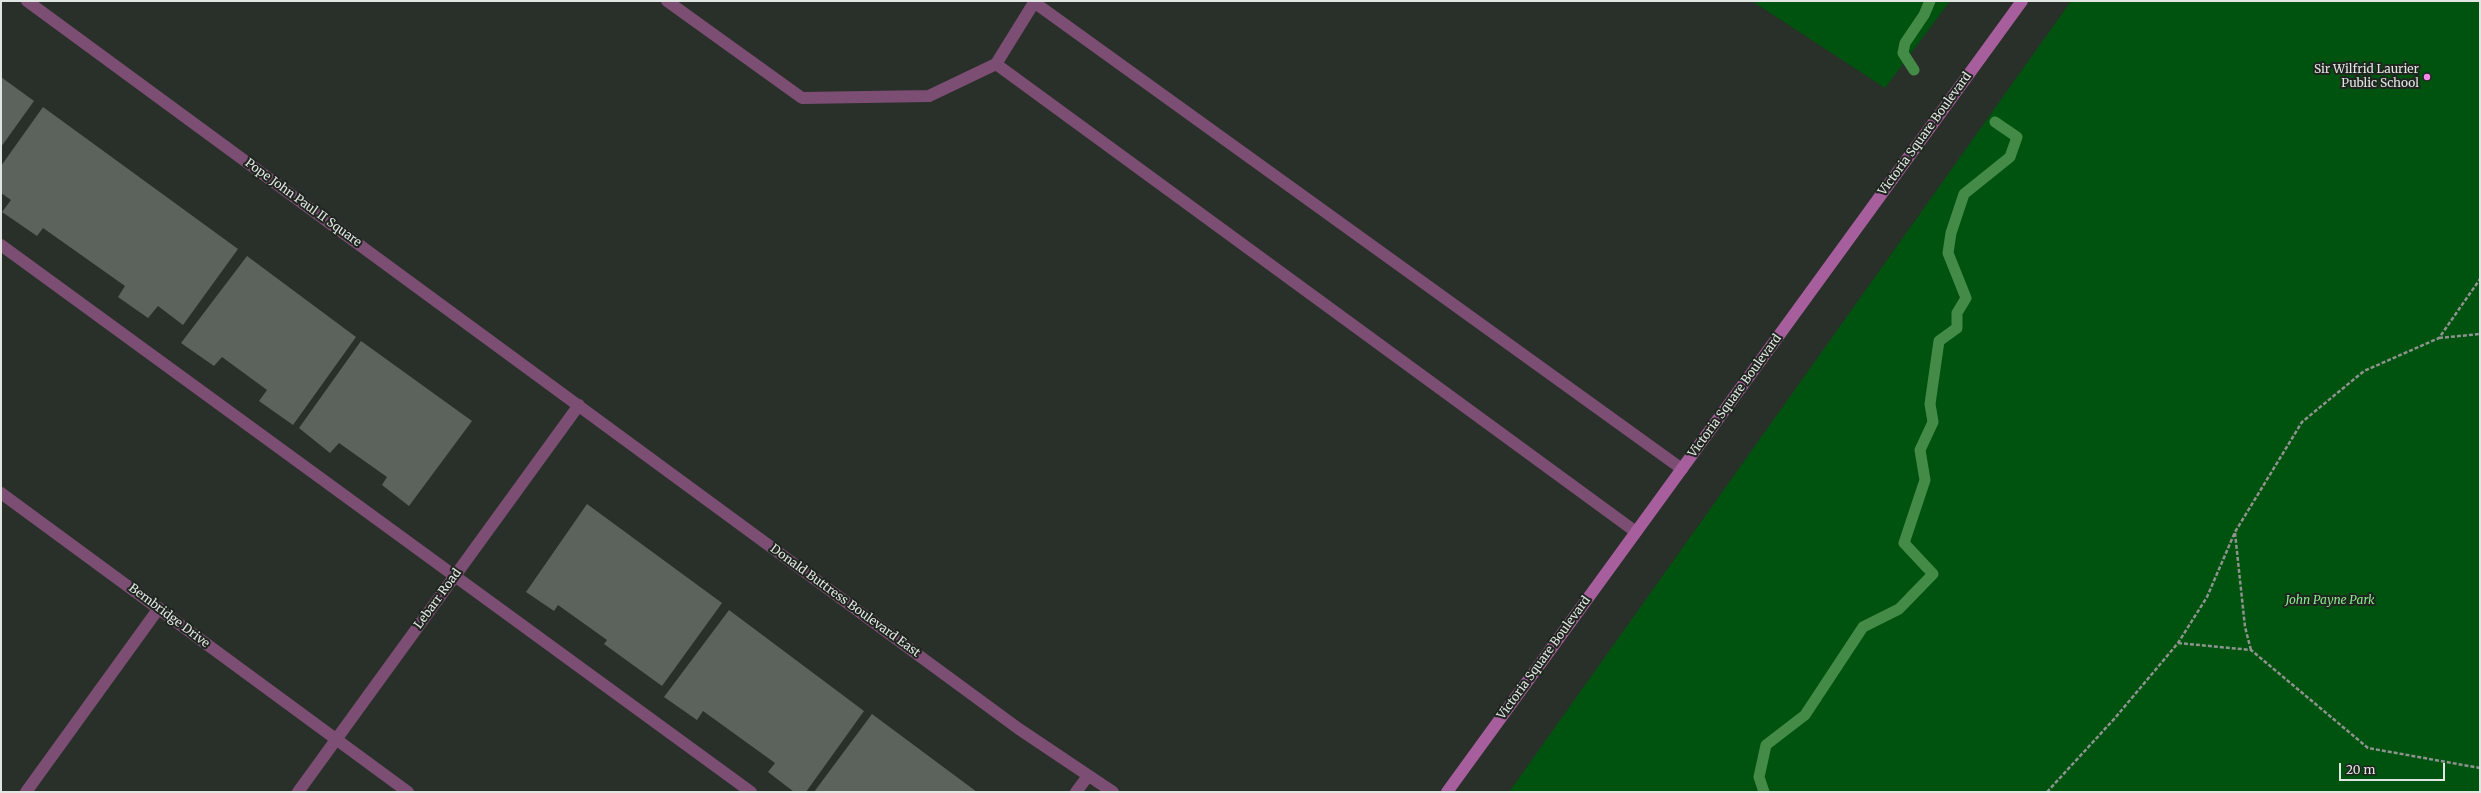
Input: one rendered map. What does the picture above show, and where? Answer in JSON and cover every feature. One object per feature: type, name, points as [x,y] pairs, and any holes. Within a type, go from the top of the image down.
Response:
[{"type":"street","name":"Pope John Paul II Square","points":[[28,1],[579,405]]},
{"type":"street","points":[[667,1],[802,98],[930,96],[996,64],[1035,2],[1682,469]]},
{"type":"street","name":"Victoria Square Boulevard","points":[[1447,792],[2022,1]]},
{"type":"street","points":[[996,64],[1636,532]]},
{"type":"street","points":[[1,245],[456,575],[751,792]]},
{"type":"street","name":"Lebarr Road","points":[[298,792],[579,405]]},
{"type":"street","name":"Donald Buttress Boulevard East","points":[[579,405],[1088,776],[1114,792]]},
{"type":"street","name":"Bembridge Drive","points":[[1,493],[408,792]]},
{"type":"street","points":[[26,792],[159,608]]},
{"type":"street","points":[[1076,792],[1088,776]]},
{"type":"path","points":[[2439,338],[2480,280]]},
{"type":"path","points":[[2047,792],[2115,718],[2178,644],[2206,598],[2235,532],[2302,422],[2364,371],[2439,338],[2480,334]]},
{"type":"path","points":[[2235,532],[2245,627],[2251,650]]},
{"type":"path","points":[[2178,644],[2251,650],[2368,748],[2480,768]]},
{"type":"green space","points":[[1752,1],[1950,1],[1885,88]]},
{"type":"green space","name":"John Payne Park","points":[[2071,1],[2480,1],[2480,792],[1509,792]]},
{"type":"building","points":[[1,77],[34,101],[1,147]]},
{"type":"building","points":[[43,107],[238,249],[183,325],[158,306],[148,318],[118,297],[125,286],[43,228],[37,236],[2,212],[11,200],[1,193],[1,166]]},
{"type":"building","points":[[247,256],[356,337],[293,425],[259,401],[267,390],[222,357],[214,366],[181,343]]},
{"type":"building","points":[[361,341],[472,421],[409,506],[382,485],[387,477],[339,443],[330,453],[299,428]]},
{"type":"building","points":[[587,504],[722,603],[662,686],[604,644],[607,640],[558,605],[554,611],[526,592]]},
{"type":"building","points":[[729,610],[864,711],[806,792],[794,792],[768,772],[775,763],[703,711],[697,720],[664,697]]},
{"type":"building","points":[[872,714],[977,792],[814,792]]},
{"type":"waterway","points":[[1914,70],[1903,53],[1905,43],[1924,15],[1930,1]]},
{"type":"waterway","points":[[1764,792],[1759,777],[1766,745],[1805,715],[1863,627],[1899,609],[1933,574],[1904,543],[1925,480],[1920,450],[1933,422],[1930,404],[1939,341],[1957,328],[1957,313],[1966,298],[1948,253],[1951,233],[1964,194],[2010,157],[2017,137],[1995,122]]},
{"type":"place","name":"Sir Wilfrid Laurier Public School","points":[[2427,77]]}]
